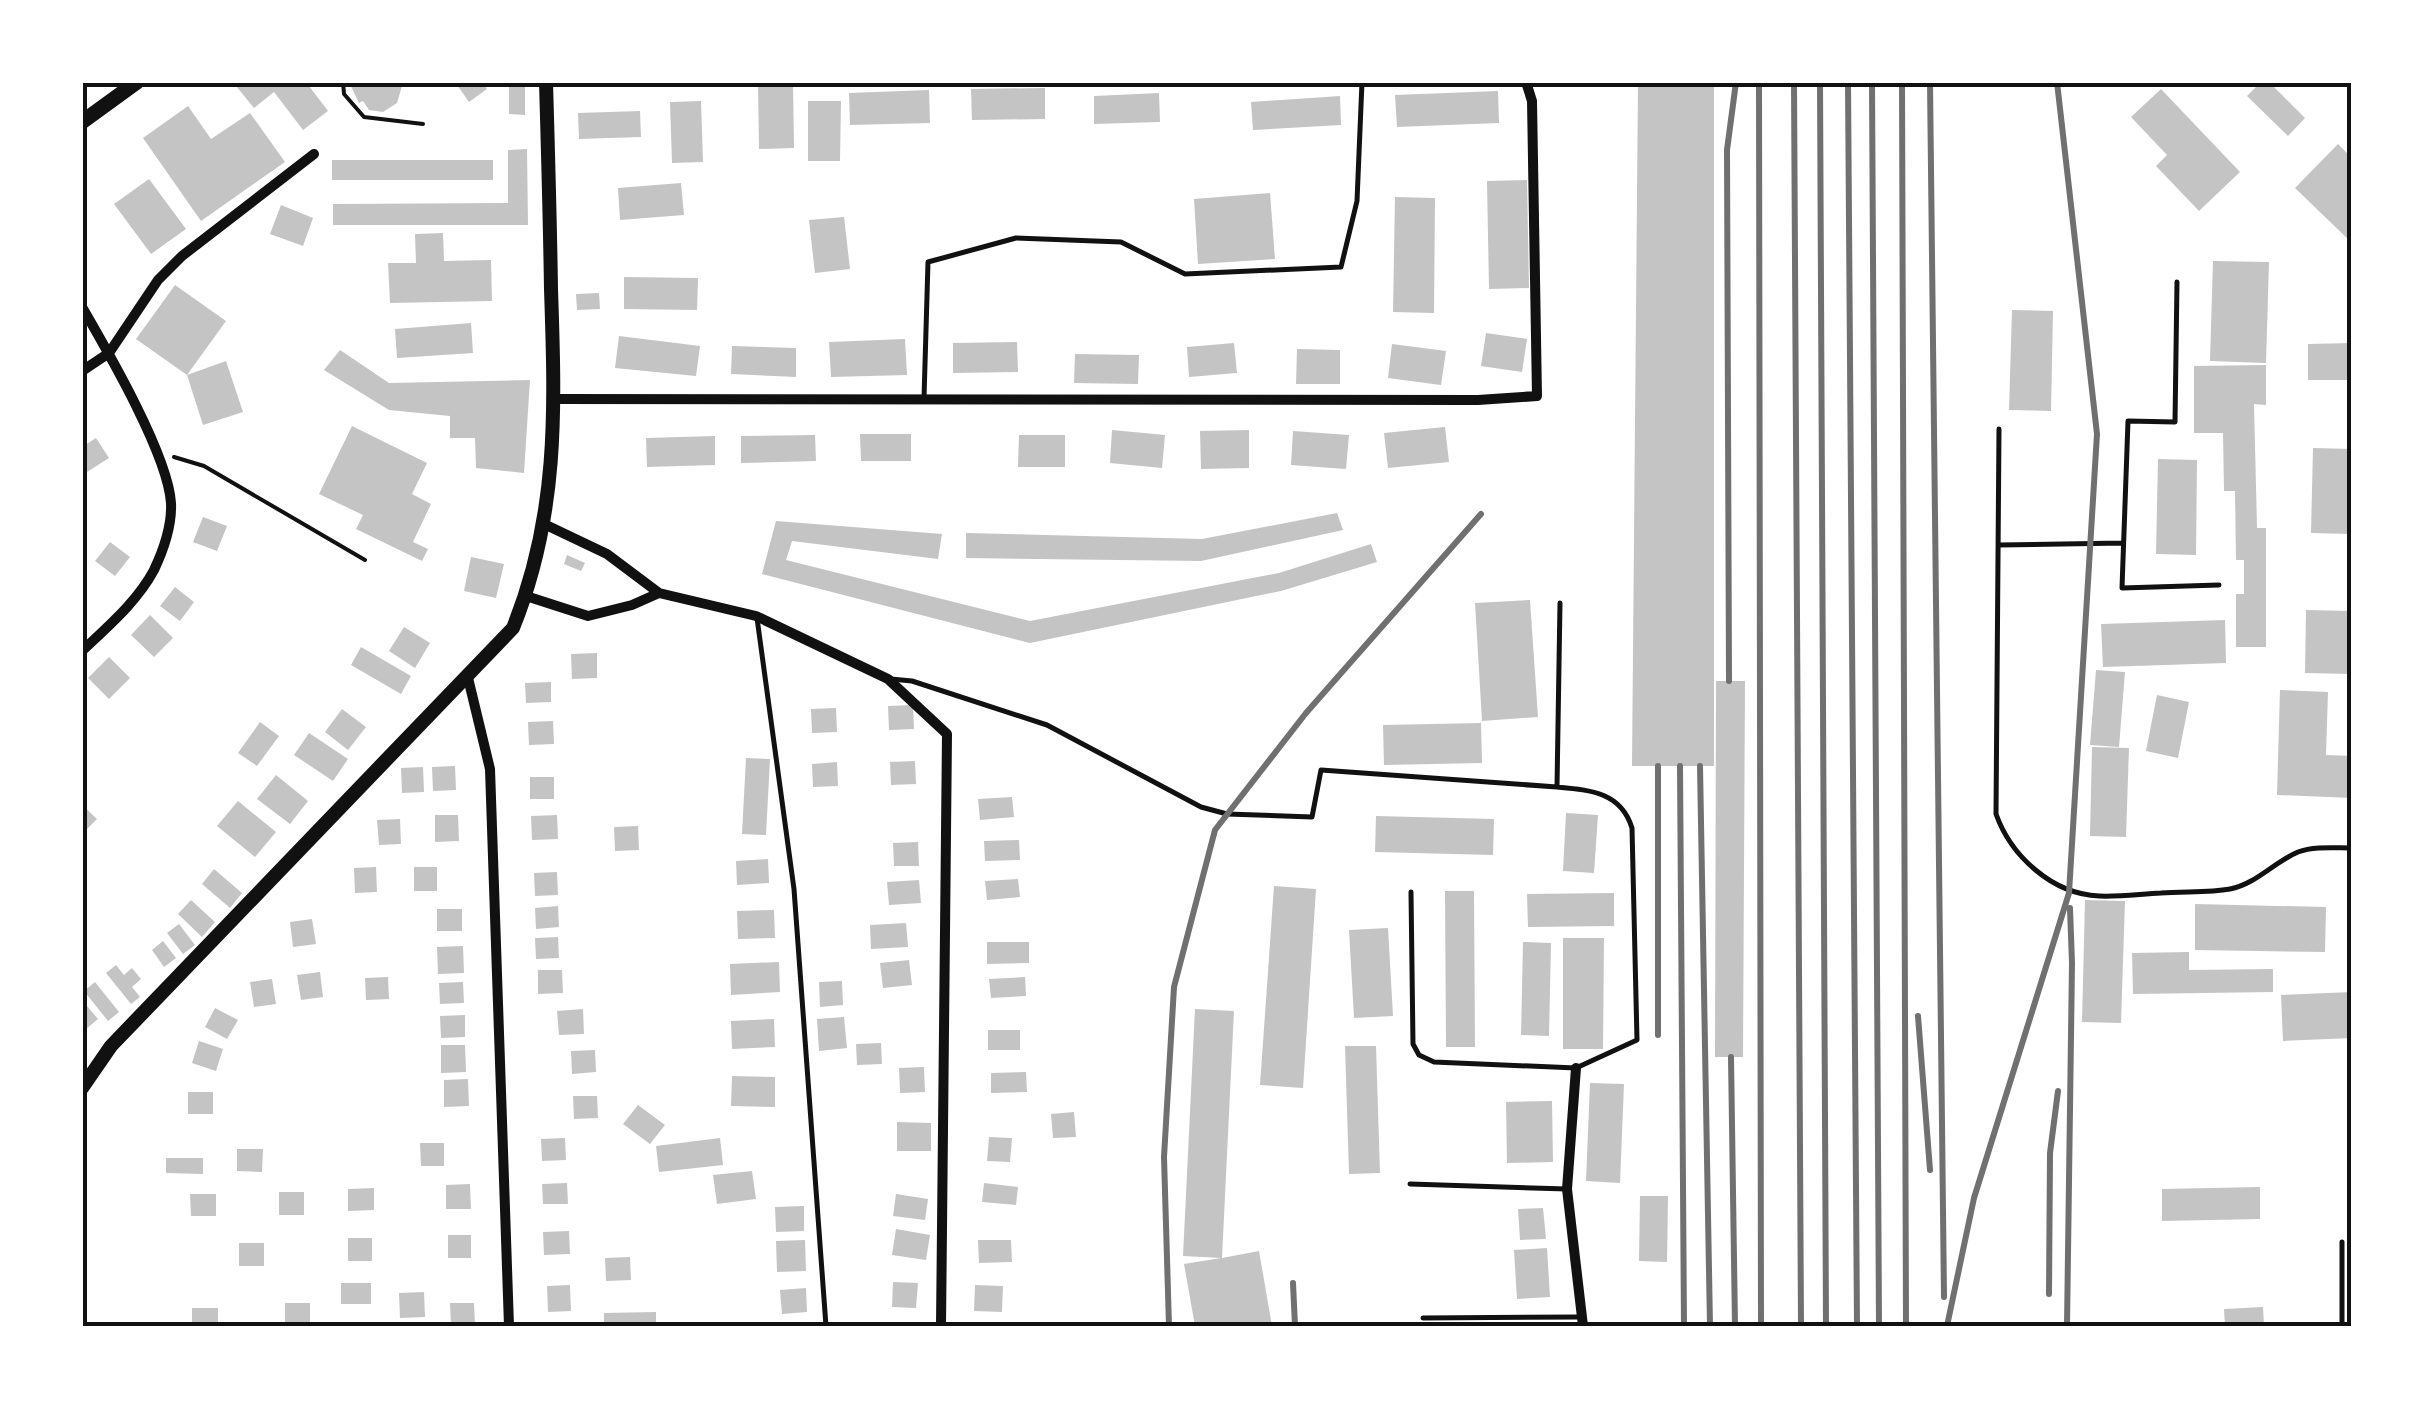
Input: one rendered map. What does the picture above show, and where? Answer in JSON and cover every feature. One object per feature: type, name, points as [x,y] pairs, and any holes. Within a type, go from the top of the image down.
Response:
[{"type":"main road","points":[[82,122],[137,82]]},
{"type":"street","points":[[82,1088],[112,1046],[513,628],[526,596],[544,524],[554,399],[546,82]]},
{"type":"street","points":[[554,399],[1478,400],[1537,396],[1532,102],[1526,82]]},
{"type":"street","points":[[82,371],[109,354],[158,280],[182,256],[314,154]]},
{"type":"street","points":[[82,307],[165,472],[171,504],[168,533],[153,571],[138,593],[82,651]]},
{"type":"street","points":[[544,524],[607,554],[659,592],[756,616],[888,679],[947,734],[940,1326]]},
{"type":"street","points":[[526,596],[588,616],[632,605],[659,592]]},
{"type":"street","points":[[468,678],[490,769],[508,1326]]},
{"type":"street","points":[[1576,1068],[1567,1189],[1582,1322]]},
{"type":"lane","points":[[924,401],[928,262],[1016,238],[1121,242],[1185,274],[1341,267],[1357,201],[1362,82]]},
{"type":"lane","points":[[2176,282],[2175,422],[2128,421],[2122,588],[2219,584]]},
{"type":"lane","points":[[2000,430],[1996,814],[2002,831],[2046,880],[2096,896],[2231,889],[2295,854],[2310,849],[2352,848]]},
{"type":"lane","points":[[1998,546],[2123,543]]},
{"type":"lane","points":[[1557,787],[1560,602]]},
{"type":"lane","points":[[756,616],[794,889],[826,1326]]},
{"type":"lane","points":[[888,679],[912,681],[1046,725],[1201,807],[1227,814],[1312,817],[1322,770],[1591,790],[1610,799],[1626,810],[1632,828],[1637,1040],[1576,1068],[1434,1062],[1420,1055],[1413,1044],[1412,892]]},
{"type":"lane","points":[[1410,1184],[1567,1189]]},
{"type":"lane","points":[[2342,1242],[2342,1326]]},
{"type":"lane","points":[[1424,1318],[1582,1322]]},
{"type":"lane","points":[[1467,1318],[1468,1326]]},
{"type":"path","points":[[343,82],[344,94],[364,117],[423,124]]},
{"type":"path","points":[[155,450],[204,466],[365,560]]},
{"type":"building","points":[[241,82],[306,82],[328,111],[303,130],[274,92],[254,108],[236,86]]},
{"type":"building","points":[[349,82],[407,82],[397,103],[383,112],[369,110],[363,101],[359,103]]},
{"type":"building","points":[[455,82],[482,82],[487,89],[469,102]]},
{"type":"building","points":[[509,82],[525,82],[525,115],[509,114]]},
{"type":"building","points":[[1638,82],[1714,82],[1714,766],[1632,766]]},
{"type":"building","points":[[2261,82],[2269,82],[2305,118],[2288,136],[2247,96]]},
{"type":"building","points":[[793,84],[794,148],[759,149],[758,85]]},
{"type":"building","points":[[1045,88],[1045,119],[972,120],[971,89]]},
{"type":"building","points":[[2161,89],[2240,172],[2199,211],[2156,166],[2167,155],[2131,117]]},
{"type":"building","points":[[929,90],[930,123],[850,125],[849,93]]},
{"type":"building","points":[[1498,91],[1499,123],[1397,127],[1395,95]]},
{"type":"building","points":[[1159,93],[1160,122],[1094,124],[1094,96]]},
{"type":"building","points":[[1340,96],[1341,125],[1253,130],[1251,102]]},
{"type":"building","points":[[701,101],[703,162],[672,163],[670,102]]},
{"type":"building","points":[[808,101],[841,101],[840,161],[808,161]]},
{"type":"building","points":[[188,106],[211,139],[250,113],[285,162],[201,221],[143,138]]},
{"type":"building","points":[[640,111],[641,137],[579,139],[578,113]]},
{"type":"building","points":[[2338,144],[2352,158],[2352,243],[2295,188]]},
{"type":"building","points":[[527,149],[528,225],[333,225],[333,204],[508,203],[508,150]]},
{"type":"building","points":[[332,160],[493,160],[493,180],[332,180]]},
{"type":"building","points":[[149,179],[186,229],[151,254],[114,204]]},
{"type":"building","points":[[1527,180],[1529,288],[1489,289],[1487,181]]},
{"type":"building","points":[[681,183],[684,215],[620,220],[618,188]]},
{"type":"building","points":[[1270,193],[1275,259],[1198,264],[1194,199]]},
{"type":"building","points":[[1395,197],[1435,198],[1434,313],[1393,312]]},
{"type":"building","points":[[281,205],[313,218],[303,246],[270,234]]},
{"type":"building","points":[[844,217],[850,269],[815,273],[809,220]]},
{"type":"building","points":[[443,233],[444,261],[491,260],[492,301],[390,303],[388,263],[416,263],[415,234]]},
{"type":"building","points":[[2213,261],[2269,262],[2266,363],[2210,361]]},
{"type":"building","points":[[624,277],[698,278],[697,310],[624,309]]},
{"type":"building","points":[[175,285],[226,321],[187,375],[136,339]]},
{"type":"building","points":[[599,293],[600,309],[577,310],[576,294]]},
{"type":"building","points":[[2012,310],[2053,311],[2051,411],[2009,410]]},
{"type":"building","points":[[471,323],[473,353],[397,358],[395,329]]},
{"type":"building","points":[[1486,333],[1527,339],[1522,372],[1481,366]]},
{"type":"building","points":[[619,336],[700,346],[696,376],[615,368]]},
{"type":"building","points":[[905,339],[907,375],[831,377],[829,342]]},
{"type":"building","points":[[1017,342],[1018,372],[953,373],[953,343]]},
{"type":"building","points":[[1234,343],[1237,373],[1189,377],[1187,347]]},
{"type":"building","points":[[2352,343],[2352,380],[2308,380],[2308,344]]},
{"type":"building","points":[[1392,344],[1446,351],[1441,385],[1388,378]]},
{"type":"building","points":[[732,346],[796,348],[796,377],[731,374]]},
{"type":"building","points":[[1297,349],[1340,350],[1340,384],[1296,384]]},
{"type":"building","points":[[340,350],[389,383],[530,380],[524,473],[476,468],[475,438],[450,438],[450,416],[389,410],[324,370]]},
{"type":"building","points":[[1075,354],[1139,355],[1138,384],[1074,383]]},
{"type":"building","points":[[226,361],[243,412],[203,425],[187,375]]},
{"type":"building","points":[[2266,365],[2266,405],[2254,404],[2257,528],[2266,528],[2266,647],[2236,647],[2236,594],[2244,594],[2244,560],[2236,560],[2235,491],[2224,491],[2223,433],[2194,433],[2194,366]]},
{"type":"building","points":[[352,426],[427,463],[412,494],[431,504],[413,542],[428,549],[422,561],[356,529],[363,515],[319,494]]},
{"type":"building","points":[[1445,427],[1449,462],[1388,468],[1384,433]]},
{"type":"building","points":[[1112,430],[1165,435],[1162,468],[1110,463]]},
{"type":"building","points":[[1249,430],[1249,468],[1201,469],[1200,431]]},
{"type":"building","points":[[1293,431],[1349,435],[1346,469],[1291,465]]},
{"type":"building","points":[[860,434],[911,434],[911,461],[861,461]]},
{"type":"building","points":[[815,435],[816,461],[741,463],[741,436]]},
{"type":"building","points":[[1019,435],[1065,435],[1065,467],[1018,467]]},
{"type":"building","points":[[715,436],[715,465],[647,467],[646,438]]},
{"type":"building","points":[[96,438],[109,458],[87,472],[82,466],[82,447]]},
{"type":"building","points":[[2313,448],[2352,449],[2351,534],[2311,533]]},
{"type":"building","points":[[2158,459],[2197,460],[2196,555],[2156,554]]},
{"type":"building","points":[[1337,513],[1343,530],[1201,561],[966,558],[966,533],[1202,539]]},
{"type":"building","points":[[203,517],[227,526],[217,551],[193,542]]},
{"type":"building","points":[[776,521],[942,534],[938,559],[792,541],[786,560],[1030,621],[1279,573],[1371,544],[1377,562],[1281,591],[1030,643],[762,574]]},
{"type":"building","points":[[110,542],[130,557],[115,576],[95,561]]},
{"type":"building","points":[[567,555],[585,563],[581,571],[564,564]]},
{"type":"building","points":[[471,557],[504,564],[496,598],[464,591]]},
{"type":"building","points":[[175,587],[194,602],[180,621],[160,606]]},
{"type":"building","points":[[1530,600],[1538,717],[1482,721],[1475,603]]},
{"type":"building","points":[[2306,610],[2352,611],[2352,674],[2305,673]]},
{"type":"building","points":[[150,615],[173,638],[154,657],[131,635]]},
{"type":"building","points":[[2225,620],[2226,663],[2103,667],[2101,624]]},
{"type":"building","points":[[404,627],[430,643],[415,668],[389,651]]},
{"type":"building","points":[[361,647],[411,676],[401,694],[351,665]]},
{"type":"building","points":[[597,653],[597,678],[572,679],[571,654]]},
{"type":"building","points":[[109,657],[130,678],[109,699],[88,678]]},
{"type":"building","points":[[2096,670],[2125,672],[2119,747],[2090,745]]},
{"type":"building","points":[[1716,681],[1745,681],[1743,1057],[1715,1057]]},
{"type":"building","points":[[551,682],[551,702],[526,703],[525,683]]},
{"type":"building","points":[[2280,690],[2328,692],[2326,755],[2352,756],[2352,798],[2277,795]]},
{"type":"building","points":[[2157,695],[2189,702],[2178,758],[2146,751]]},
{"type":"building","points":[[913,705],[914,729],[889,730],[888,706]]},
{"type":"building","points":[[836,708],[837,732],[812,733],[811,709]]},
{"type":"building","points":[[342,709],[366,727],[348,750],[325,732]]},
{"type":"building","points":[[553,721],[554,744],[529,745],[528,722]]},
{"type":"building","points":[[260,722],[279,736],[257,766],[238,753]]},
{"type":"building","points":[[1481,723],[1482,763],[1384,765],[1383,725]]},
{"type":"building","points":[[309,733],[348,759],[333,781],[294,755]]},
{"type":"building","points":[[2092,747],[2129,748],[2126,837],[2090,836]]},
{"type":"building","points":[[746,758],[770,759],[766,835],[742,834]]},
{"type":"building","points":[[915,761],[916,784],[891,785],[890,762]]},
{"type":"building","points":[[837,762],[838,786],[813,787],[812,764]]},
{"type":"building","points":[[455,766],[456,790],[433,791],[432,767]]},
{"type":"building","points":[[423,767],[424,792],[402,793],[401,768]]},
{"type":"building","points":[[276,775],[308,801],[290,824],[257,799]]},
{"type":"building","points":[[530,777],[554,777],[554,799],[530,799]]},
{"type":"building","points":[[1012,797],[1014,817],[980,820],[978,799]]},
{"type":"building","points":[[238,801],[276,832],[255,857],[217,826]]},
{"type":"building","points":[[82,805],[97,819],[82,834]]},
{"type":"building","points":[[1566,813],[1598,815],[1594,873],[1563,871]]},
{"type":"building","points":[[435,815],[458,815],[459,841],[435,842]]},
{"type":"building","points":[[557,815],[558,839],[532,840],[531,816]]},
{"type":"building","points":[[1376,816],[1494,819],[1493,855],[1375,852]]},
{"type":"building","points":[[400,819],[401,844],[379,845],[377,820]]},
{"type":"building","points":[[638,826],[639,850],[615,851],[614,827]]},
{"type":"building","points":[[1019,840],[1020,860],[985,861],[984,841]]},
{"type":"building","points":[[918,842],[919,866],[894,866],[893,843]]},
{"type":"building","points":[[768,859],[769,883],[737,885],[736,861]]},
{"type":"building","points":[[376,867],[377,892],[355,893],[354,868]]},
{"type":"building","points":[[414,867],[437,867],[437,891],[414,891]]},
{"type":"building","points":[[214,869],[242,893],[230,908],[202,884]]},
{"type":"building","points":[[557,872],[558,895],[535,896],[534,873]]},
{"type":"building","points":[[1018,879],[1020,897],[987,900],[985,881]]},
{"type":"building","points":[[919,880],[921,903],[889,905],[887,882]]},
{"type":"building","points":[[1274,886],[1316,889],[1303,1088],[1260,1085]]},
{"type":"building","points":[[1445,891],[1474,891],[1475,1047],[1446,1047]]},
{"type":"building","points":[[1614,893],[1614,926],[1528,927],[1527,894]]},
{"type":"building","points":[[191,900],[215,922],[202,937],[178,914]]},
{"type":"building","points":[[2085,900],[2125,901],[2121,1023],[2082,1022]]},
{"type":"building","points":[[2195,904],[2326,907],[2325,952],[2195,950]]},
{"type":"building","points":[[558,906],[559,927],[536,929],[535,908]]},
{"type":"building","points":[[437,909],[462,909],[462,931],[437,931]]},
{"type":"building","points":[[774,910],[775,938],[738,939],[737,911]]},
{"type":"building","points":[[312,919],[316,944],[293,947],[290,922]]},
{"type":"building","points":[[906,923],[908,947],[871,949],[870,925]]},
{"type":"building","points":[[179,924],[195,945],[183,954],[167,933]]},
{"type":"building","points":[[1388,928],[1393,1016],[1354,1018],[1349,930]]},
{"type":"building","points":[[558,937],[559,958],[536,959],[535,938]]},
{"type":"building","points":[[1563,938],[1604,938],[1603,1049],[1563,1049]]},
{"type":"building","points":[[163,941],[176,958],[164,967],[152,950]]},
{"type":"building","points":[[987,942],[1029,942],[1029,963],[987,964]]},
{"type":"building","points":[[1523,942],[1551,943],[1549,1036],[1521,1035]]},
{"type":"building","points":[[463,946],[464,973],[438,974],[437,947]]},
{"type":"building","points":[[2189,952],[2189,970],[2273,969],[2273,992],[2133,994],[2132,953]]},
{"type":"building","points":[[909,960],[912,985],[883,988],[880,963]]},
{"type":"building","points":[[779,962],[780,992],[731,995],[730,964]]},
{"type":"building","points":[[116,965],[124,975],[132,968],[141,979],[132,987],[140,997],[131,1004],[106,973]]},
{"type":"building","points":[[538,970],[562,970],[563,993],[538,994]]},
{"type":"building","points":[[320,972],[323,997],[301,1000],[297,975]]},
{"type":"building","points":[[388,977],[389,999],[366,1000],[365,978]]},
{"type":"building","points":[[1025,977],[1026,996],[991,998],[989,979]]},
{"type":"building","points":[[272,979],[276,1004],[254,1007],[250,982]]},
{"type":"building","points":[[842,981],[843,1005],[820,1007],[819,982]]},
{"type":"building","points":[[95,982],[119,1012],[108,1021],[84,991]]},
{"type":"building","points":[[463,982],[464,1003],[440,1004],[439,983]]},
{"type":"building","points":[[2352,992],[2352,1038],[2283,1041],[2281,995]]},
{"type":"building","points":[[87,1006],[98,1019],[86,1029],[82,1026],[82,1010]]},
{"type":"building","points":[[215,1008],[238,1020],[227,1039],[205,1027]]},
{"type":"building","points":[[583,1009],[584,1034],[559,1035],[557,1011]]},
{"type":"building","points":[[1195,1009],[1234,1011],[1222,1258],[1259,1251],[1272,1326],[1195,1326],[1184,1264],[1221,1258],[1183,1256]]},
{"type":"building","points":[[465,1015],[465,1037],[441,1038],[440,1016]]},
{"type":"building","points":[[844,1017],[847,1048],[819,1051],[817,1019]]},
{"type":"building","points":[[774,1019],[775,1047],[732,1049],[731,1021]]},
{"type":"building","points":[[988,1030],[1020,1030],[1020,1050],[988,1050]]},
{"type":"building","points":[[199,1041],[223,1049],[216,1071],[192,1063]]},
{"type":"building","points":[[881,1043],[882,1064],[857,1065],[856,1044]]},
{"type":"building","points":[[441,1045],[465,1045],[466,1072],[441,1073]]},
{"type":"building","points":[[1345,1046],[1376,1046],[1380,1173],[1349,1174]]},
{"type":"building","points":[[595,1050],[596,1072],[572,1074],[571,1051]]},
{"type":"building","points":[[924,1067],[925,1092],[900,1093],[899,1068]]},
{"type":"building","points":[[1026,1072],[1027,1092],[991,1093],[991,1073]]},
{"type":"building","points":[[732,1076],[775,1077],[775,1107],[731,1106]]},
{"type":"building","points":[[468,1079],[469,1106],[444,1107],[444,1080]]},
{"type":"building","points":[[1590,1083],[1624,1084],[1620,1183],[1586,1181]]},
{"type":"building","points":[[188,1092],[213,1092],[213,1114],[188,1114]]},
{"type":"building","points":[[573,1096],[597,1096],[598,1118],[574,1119]]},
{"type":"building","points":[[1552,1101],[1553,1162],[1507,1163],[1506,1102]]},
{"type":"building","points":[[638,1105],[665,1125],[650,1144],[623,1124]]},
{"type":"building","points":[[1074,1112],[1076,1137],[1053,1138],[1051,1114]]},
{"type":"building","points":[[897,1122],[931,1123],[931,1151],[897,1151]]},
{"type":"building","points":[[989,1137],[1012,1138],[1010,1162],[987,1161]]},
{"type":"building","points":[[565,1138],[566,1160],[542,1161],[541,1139]]},
{"type":"building","points":[[720,1138],[723,1165],[659,1172],[656,1146]]},
{"type":"building","points":[[420,1143],[444,1143],[444,1166],[421,1166]]},
{"type":"building","points":[[237,1149],[263,1149],[262,1172],[237,1171]]},
{"type":"building","points":[[166,1158],[203,1158],[203,1174],[166,1173]]},
{"type":"building","points":[[752,1171],[756,1199],[717,1204],[713,1175]]},
{"type":"building","points":[[567,1183],[568,1204],[543,1204],[542,1184]]},
{"type":"building","points":[[984,1183],[1018,1187],[1016,1205],[982,1202]]},
{"type":"building","points":[[470,1184],[471,1209],[446,1209],[446,1185]]},
{"type":"building","points":[[2260,1187],[2260,1219],[2162,1221],[2162,1189]]},
{"type":"building","points":[[374,1188],[374,1210],[348,1211],[348,1189]]},
{"type":"building","points":[[279,1192],[304,1192],[304,1215],[279,1215]]},
{"type":"building","points":[[190,1194],[216,1194],[216,1216],[191,1216]]},
{"type":"building","points":[[896,1194],[928,1199],[925,1220],[893,1216]]},
{"type":"building","points":[[1640,1196],[1668,1196],[1667,1262],[1639,1261]]},
{"type":"building","points":[[804,1206],[804,1231],[776,1232],[775,1207]]},
{"type":"building","points":[[1543,1208],[1546,1239],[1520,1240],[1518,1209]]},
{"type":"building","points":[[896,1229],[930,1235],[926,1260],[892,1255]]},
{"type":"building","points":[[569,1231],[570,1254],[544,1255],[543,1232]]},
{"type":"building","points":[[448,1235],[471,1235],[471,1258],[448,1258]]},
{"type":"building","points":[[348,1238],[372,1238],[372,1261],[348,1261]]},
{"type":"building","points":[[805,1240],[806,1271],[777,1272],[776,1241]]},
{"type":"building","points":[[978,1240],[1011,1240],[1012,1262],[979,1263]]},
{"type":"building","points":[[239,1243],[264,1243],[264,1266],[239,1266]]},
{"type":"building","points":[[1547,1248],[1550,1297],[1517,1299],[1514,1250]]},
{"type":"building","points":[[630,1257],[631,1280],[606,1281],[605,1258]]},
{"type":"building","points":[[893,1282],[918,1283],[916,1308],[892,1307]]},
{"type":"building","points":[[341,1283],[371,1283],[371,1304],[341,1304]]},
{"type":"building","points":[[570,1285],[571,1311],[548,1312],[547,1286]]},
{"type":"building","points":[[975,1285],[1003,1286],[1002,1312],[974,1311]]},
{"type":"building","points":[[806,1288],[807,1312],[782,1314],[780,1290]]},
{"type":"building","points":[[424,1292],[425,1317],[400,1318],[399,1293]]},
{"type":"building","points":[[285,1303],[310,1303],[310,1325],[285,1325]]},
{"type":"building","points":[[450,1303],[474,1303],[475,1325],[451,1325]]},
{"type":"building","points":[[2263,1307],[2264,1326],[2225,1326],[2224,1309]]},
{"type":"building","points":[[192,1308],[218,1308],[218,1326],[192,1326]]},
{"type":"building","points":[[656,1312],[656,1326],[604,1326],[604,1313]]},
{"type":"railway","points":[[1729,681],[1727,150],[1736,82]]},
{"type":"railway","points":[[1759,82],[1761,1326]]},
{"type":"railway","points":[[1794,82],[1801,1326]]},
{"type":"railway","points":[[1820,82],[1826,1326]]},
{"type":"railway","points":[[1848,82],[1857,1326]]},
{"type":"railway","points":[[1872,82],[1879,1326]]},
{"type":"railway","points":[[1902,82],[1906,1326]]},
{"type":"railway","points":[[1930,82],[1944,1297]]},
{"type":"railway","points":[[1947,1326],[1974,1198],[2069,893],[2097,434],[2057,82]]},
{"type":"railway","points":[[1169,1326],[1164,1157],[1174,987],[1215,830],[1306,713],[1481,514]]},
{"type":"railway","points":[[1658,766],[1658,1035]]},
{"type":"railway","points":[[1680,766],[1684,1326]]},
{"type":"railway","points":[[1700,766],[1710,1326]]},
{"type":"railway","points":[[2067,1326],[2070,908]]},
{"type":"railway","points":[[1918,1016],[1930,1170]]},
{"type":"railway","points":[[1731,1057],[1735,1326]]},
{"type":"railway","points":[[2049,1294],[2050,1153],[2058,1091]]},
{"type":"railway","points":[[1293,1283],[1295,1326]]}]
